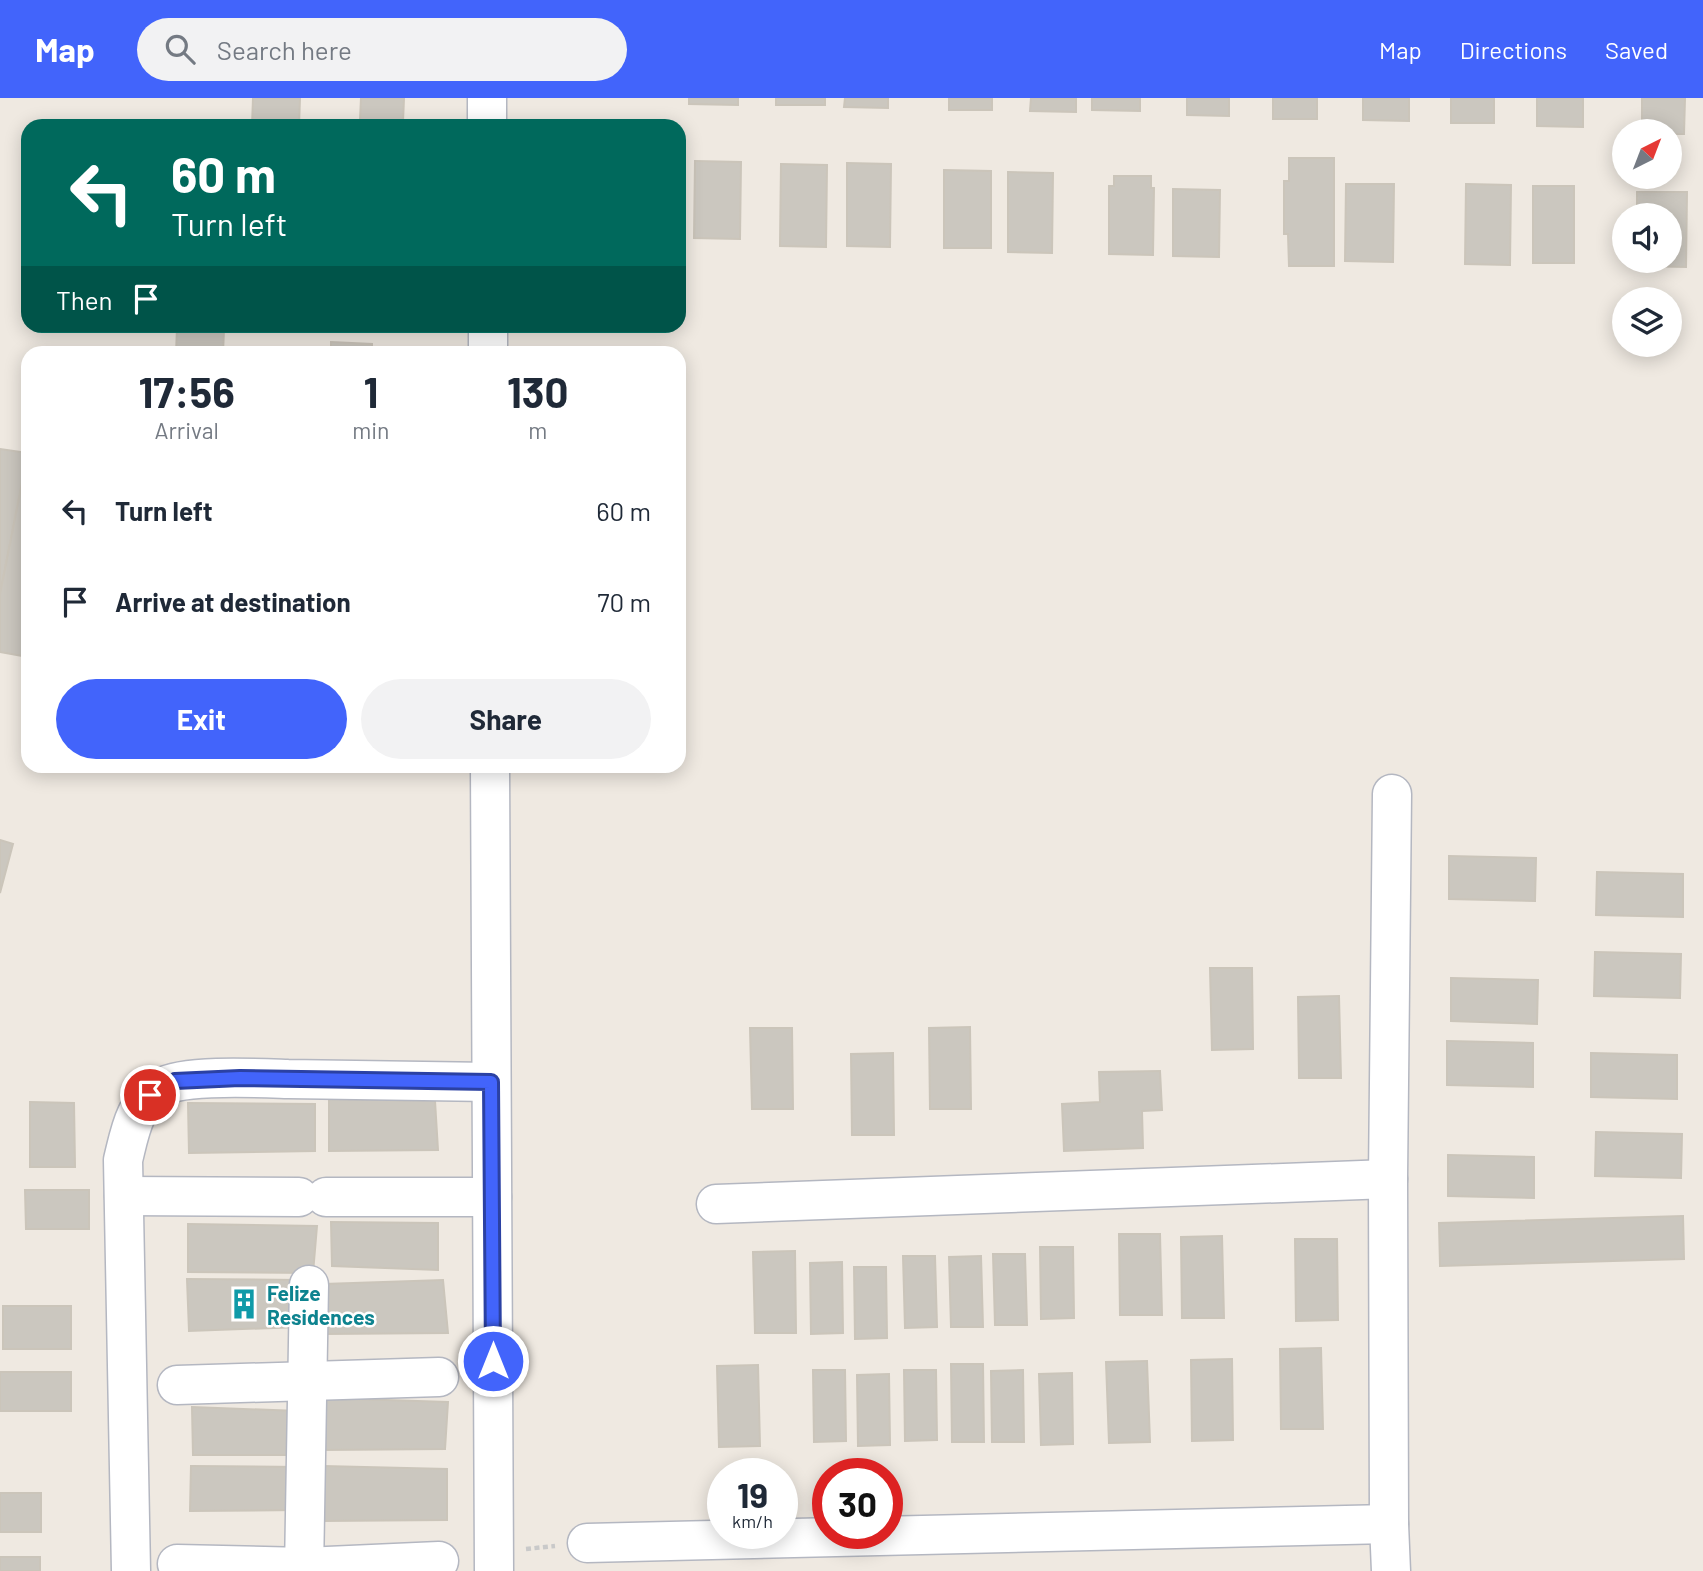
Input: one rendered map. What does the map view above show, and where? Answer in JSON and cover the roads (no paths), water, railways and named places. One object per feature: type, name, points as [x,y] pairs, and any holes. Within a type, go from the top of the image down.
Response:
[{"type":"street","points":[[487,98],[487,119]]},
{"type":"street","points":[[490,773],[494,1561]]},
{"type":"street","points":[[1391,1571],[1388,1178],[1392,794]]},
{"type":"street","points":[[131,1571],[123,1160],[132,1122],[142,1102],[161,1087],[175,1081],[240,1078],[491,1082]]},
{"type":"street","points":[[716,1204],[1388,1178]]},
{"type":"street","points":[[124,1196],[492,1197]]},
{"type":"street","points":[[304,1569],[309,1286]]},
{"type":"street","points":[[177,1385],[439,1377]]},
{"type":"street","points":[[587,1543],[1389,1524]]},
{"type":"street","points":[[177,1564],[304,1569],[439,1560]]},
{"type":"place","name":"Felize Residences","points":[[244,1304]]}]
